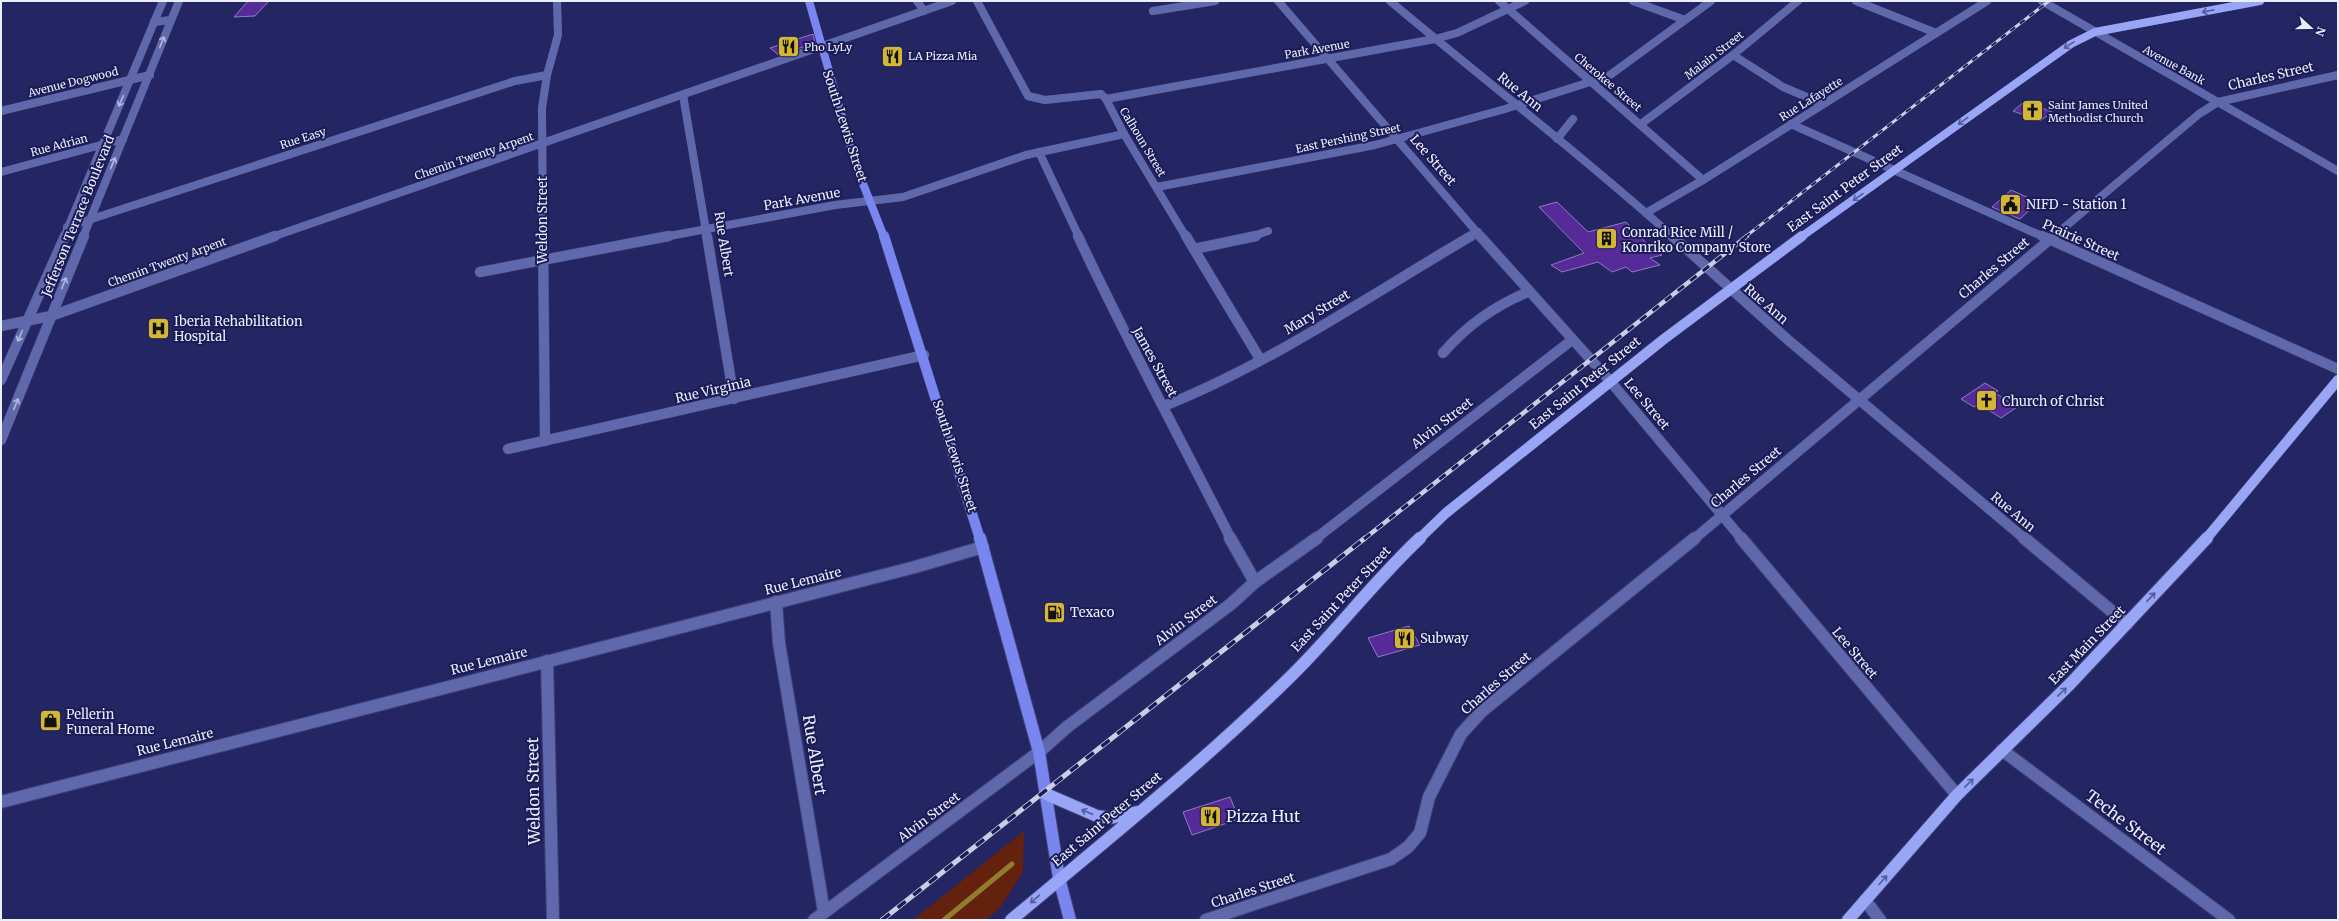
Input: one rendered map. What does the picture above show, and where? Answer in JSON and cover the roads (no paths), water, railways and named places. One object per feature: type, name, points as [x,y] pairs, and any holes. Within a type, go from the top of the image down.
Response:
[{"type":"main road","name":"South Lewis Street","points":[[810,1],[821,47],[856,166],[878,217],[924,355],[983,547],[1039,752],[1059,878],[1070,920]]},
{"type":"main road","name":"East Saint Peter Street","points":[[1011,920],[1059,878],[1212,751],[1287,680],[1387,569],[1446,513],[1610,381],[1729,289],[2071,44],[2095,32],[2260,1]]},
{"type":"main road","name":"East Main Street","points":[[1848,920],[1918,841],[1956,795],[2127,624],[2216,528],[2338,380]]},
{"type":"main road","points":[[1046,794],[1097,816],[1111,818],[1139,812]]},
{"type":"street","name":"Jefferson Terrace Boulevard","points":[[1,380],[104,144],[163,1]]},
{"type":"street","name":"Jefferson Terrace Boulevard","points":[[1,440],[179,1]]},
{"type":"street","name":"Weldon Street","points":[[545,441],[542,261],[542,108],[547,75],[558,35],[557,1]]},
{"type":"street","points":[[917,1],[924,11]]},
{"type":"street","name":"Chemin Twenty Arpent","points":[[1,326],[51,316],[171,272],[952,1]]},
{"type":"street","name":"Calhoun Street","points":[[977,1],[1028,96],[1035,100],[1046,100],[1090,93],[1101,94],[1106,100],[1124,134],[1260,359]]},
{"type":"street","points":[[1153,11],[1214,1]]},
{"type":"street","name":"Lee Street","points":[[1278,1],[1528,292],[1610,381],[1956,795]]},
{"type":"street","name":"Rue Ann","points":[[1390,1],[1646,213],[1729,289],[1859,400],[2127,624]]},
{"type":"street","name":"Cherokee Street","points":[[1499,1],[1590,82],[1641,124],[1703,180]]},
{"type":"street","name":"Park Avenue","points":[[1106,100],[1435,39],[1457,33],[1509,10],[1525,1]]},
{"type":"street","points":[[1633,1],[1685,20]]},
{"type":"street","name":"East Pershing Street","points":[[1157,187],[1398,139],[1505,109],[1590,82],[1610,75],[1711,1]]},
{"type":"street","name":"Malain Street","points":[[1641,124],[1733,55],[1798,1]]},
{"type":"street","points":[[1856,1],[1936,33]]},
{"type":"street","name":"Rue Lafayette","points":[[1646,213],[1703,180],[1987,1]]},
{"type":"street","name":"Avenue Bank","points":[[2042,1],[2338,171]]},
{"type":"street","points":[[154,22],[171,20]]},
{"type":"street","points":[[1733,55],[1783,87],[1823,104]]},
{"type":"street","name":"Avenue Dogwood","points":[[1,111],[150,75]]},
{"type":"street","name":"Rue Easy","points":[[67,227],[515,81],[547,75]]},
{"type":"street","name":"Charles Street","points":[[1206,920],[1392,859],[1408,847],[1420,833],[1429,797],[1461,734],[1477,717],[1723,515],[2199,114],[2218,102],[2338,75]]},
{"type":"street","name":"Rue Albert","points":[[683,95],[707,230],[734,399]]},
{"type":"street","points":[[1557,139],[1573,119]]},
{"type":"street","name":"Prairie Street","points":[[1791,124],[2338,370]]},
{"type":"street","name":"Park Avenue","points":[[480,272],[835,205],[903,197],[1039,152],[1124,134]]},
{"type":"street","name":"Rue Adrian","points":[[1,172],[123,139]]},
{"type":"street","name":"James Street","points":[[1039,152],[1119,324],[1164,406],[1239,555],[1256,582]]},
{"type":"street","points":[[1194,249],[1252,238],[1268,231]]},
{"type":"street","name":"Mary Street","points":[[1164,406],[1189,396],[1287,345],[1478,232]]},
{"type":"street","points":[[1443,353],[1456,336],[1481,317],[1508,299],[1528,292]]},
{"type":"street","name":"Alvin Street","points":[[819,916],[1039,752],[1067,727],[1231,604],[1256,582],[1330,528],[1572,340]]},
{"type":"street","name":"Rue Virginia","points":[[508,448],[734,399],[924,355]]},
{"type":"street","name":"Rue Lemaire","points":[[1,802],[914,567],[983,547]]},
{"type":"street","name":"Rue Albert","points":[[776,602],[779,643],[819,916]]},
{"type":"street","name":"Weldon Street","points":[[547,661],[552,920]]},
{"type":"street","name":"Teche Street","points":[[2002,750],[2229,920]]},
{"type":"street","points":[[1865,900],[1880,920]]},
{"type":"waterway","points":[[944,920],[1012,864]]},
{"type":"railway","points":[[1745,237],[2049,1]]},
{"type":"railway","points":[[1364,539],[1747,236]]},
{"type":"railway","points":[[882,920],[1365,538]]},
{"type":"place","name":"Pho LyLy","points":[[788,47]]},
{"type":"place","name":"LA Pizza Mia","points":[[892,56]]},
{"type":"place","name":"Saint James United Methodist Church","points":[[2032,111]]},
{"type":"place","name":"NIFD - Station 1","points":[[2011,204]]},
{"type":"place","name":"Conrad Rice Mill / Konriko Company Store","points":[[1606,239]]},
{"type":"place","name":"Iberia Rehabilitation Hospital","points":[[158,328]]},
{"type":"place","name":"Church of Christ","points":[[1987,401]]},
{"type":"place","name":"Texaco","points":[[1054,612]]},
{"type":"place","name":"Subway","points":[[1404,638]]},
{"type":"place","name":"Pellerin Funeral Home","points":[[50,721]]},
{"type":"place","name":"Pizza Hut","points":[[1211,816]]}]
